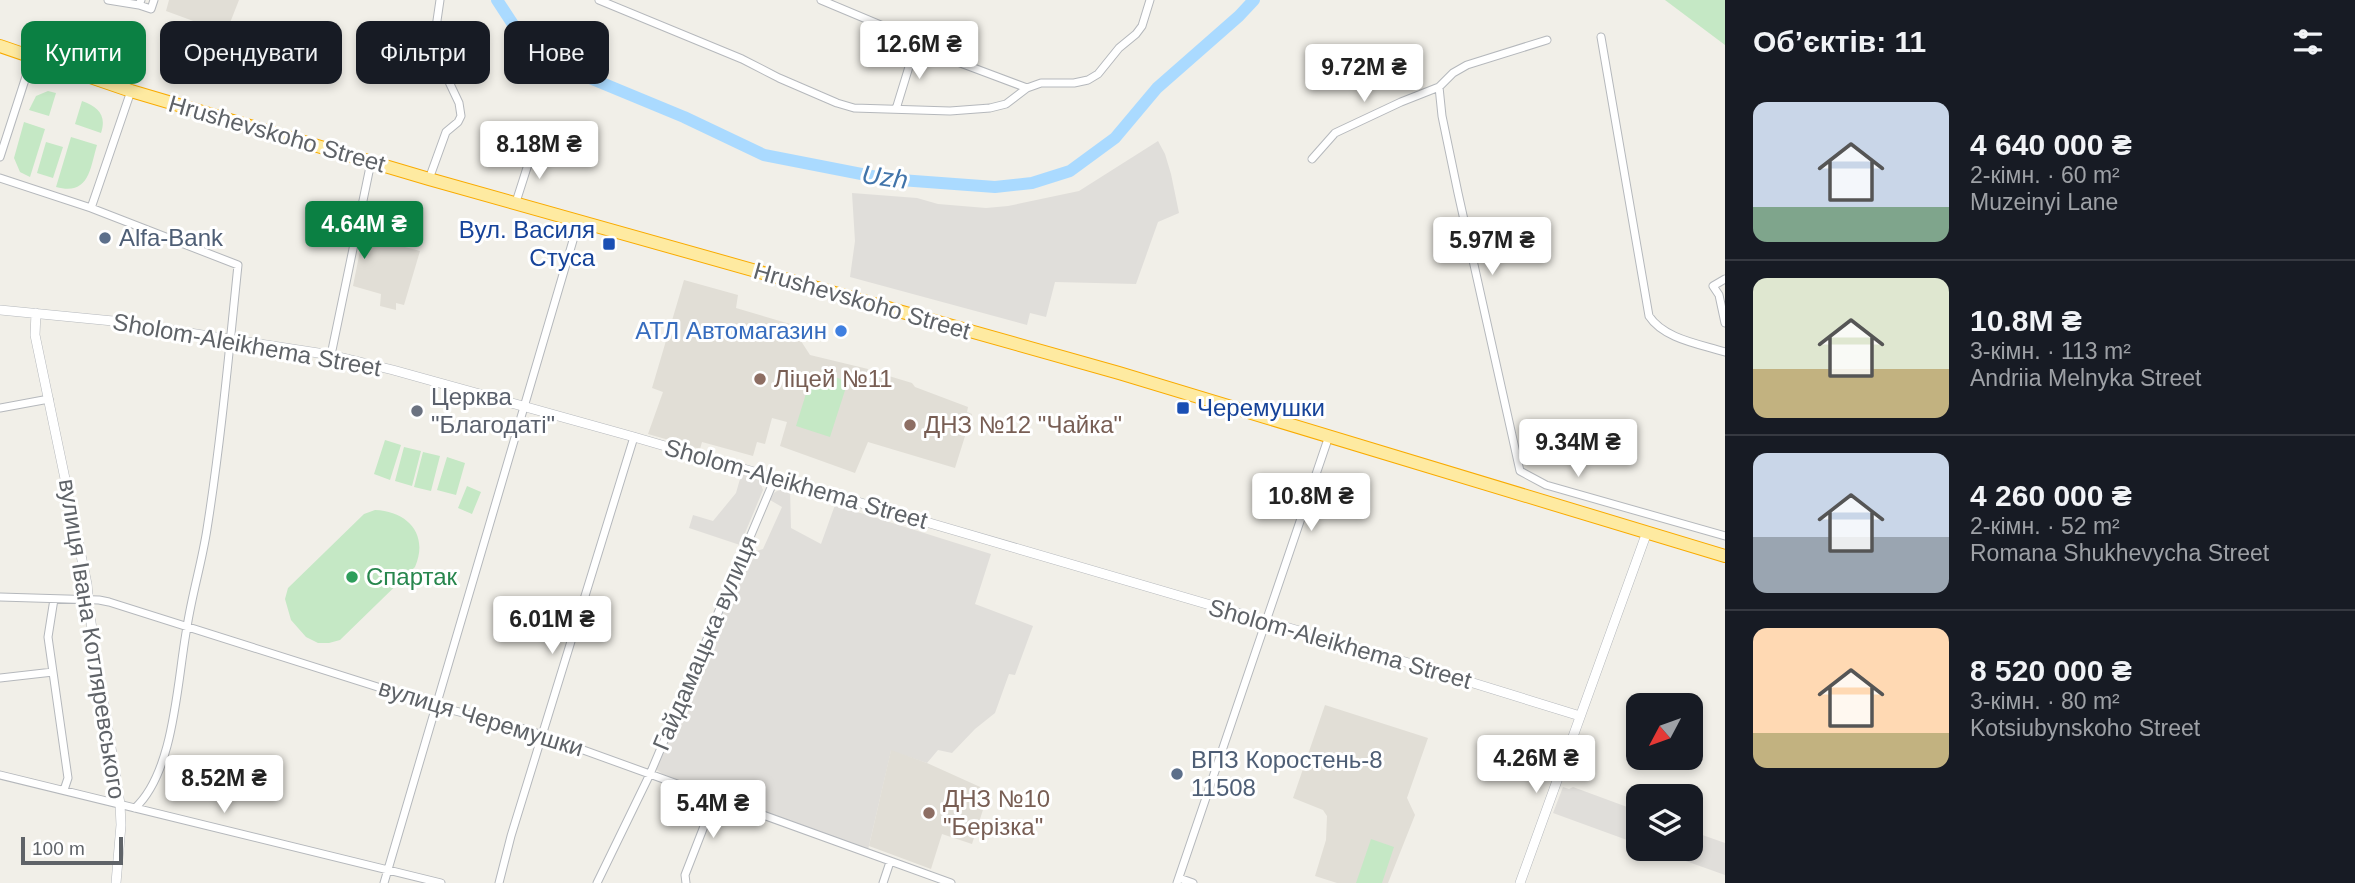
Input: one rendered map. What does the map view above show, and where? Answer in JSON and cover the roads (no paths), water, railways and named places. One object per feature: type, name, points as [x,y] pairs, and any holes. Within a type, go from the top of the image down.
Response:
[{"type":"highway","name":"Hrushevskoho Street","points":[[0,46],[21,54]]},
{"type":"highway","name":"Hrushevskoho Street","points":[[110,84],[371,162],[1119,373],[1725,556]]},
{"type":"street","points":[[108,0],[140,3],[151,9],[154,0]]},
{"type":"street","points":[[429,178],[446,132],[461,116],[459,103],[433,48],[440,0]]},
{"type":"street","points":[[599,0],[742,59],[837,103],[854,108],[950,111],[990,108],[1006,104],[1027,88],[1041,83],[1082,81],[1098,74],[1142,26],[1150,0]]},
{"type":"street","points":[[821,0],[902,34],[923,49],[1027,88]]},
{"type":"street","points":[[1601,37],[1649,316],[1659,327],[1671,334],[1725,352]]},
{"type":"street","points":[[1312,159],[1335,132],[1439,87],[1452,73],[1467,65],[1547,40]]},
{"type":"street","points":[[896,109],[916,44]]},
{"type":"street","points":[[0,157],[24,84]]},
{"type":"street","points":[[1439,87],[1455,180],[1520,471],[1546,485],[1725,536]]},
{"type":"street","points":[[90,208],[131,91]]},
{"type":"street","points":[[516,202],[531,152]]},
{"type":"street","points":[[331,355],[371,162]]},
{"type":"street","points":[[0,178],[90,208],[238,265],[207,529],[166,752],[153,785],[145,799],[135,808]]},
{"type":"street","points":[[384,883],[579,220]]},
{"type":"street","points":[[1725,279],[1713,286],[1719,295],[1725,323]]},
{"type":"street","name":"Sholom-Aleikhema Street","points":[[0,310],[113,321],[331,355],[635,437],[1580,716]]},
{"type":"street","name":"вулиця Івана Котляревського","points":[[36,313],[35,335],[88,584],[120,804],[116,883]]},
{"type":"street","points":[[0,408],[49,399]]},
{"type":"street","points":[[1193,883],[1178,881],[1329,436]]},
{"type":"street","points":[[499,883],[635,437]]},
{"type":"street","name":"Гайдамацька вулиця","points":[[597,883],[650,774],[775,478]]},
{"type":"street","points":[[1621,524],[1627,506]]},
{"type":"street","points":[[1520,883],[1647,532]]},
{"type":"street","name":"вулиця Черемушки","points":[[0,597],[99,600],[436,706],[542,736],[951,883]]},
{"type":"street","points":[[54,599],[48,637],[68,778],[64,790]]},
{"type":"street","points":[[0,678],[53,672]]},
{"type":"street","points":[[0,775],[441,883]]},
{"type":"street","points":[[686,883],[685,875],[715,798]]},
{"type":"street","points":[[883,883],[890,862]]},
{"type":"waterway","name":"Uzh","points":[[497,0],[522,38],[539,57],[684,117],[764,155],[887,179],[995,187],[1032,183],[1070,171],[1115,138],[1157,88],[1254,0]]},
{"type":"place","name":"Alfa-Bank","points":[[105,238]]},
{"type":"place","name":"Вул. Василя Стуса","points":[[609,244]]},
{"type":"place","name":"АТЛ Автомагазин","points":[[841,331]]},
{"type":"place","name":"Ліцей №11","points":[[760,379]]},
{"type":"place","name":"Черемушки","points":[[1183,408]]},
{"type":"place","name":"Церква \"Благодаті\"","points":[[417,411]]},
{"type":"place","name":"ДНЗ №12 \"Чайка\"","points":[[910,425]]},
{"type":"place","name":"Спартак","points":[[352,577]]},
{"type":"place","name":"ВПЗ Коростень-8 11508","points":[[1177,774]]},
{"type":"place","name":"ДНЗ №10 \"Берізка\"","points":[[929,813]]}]
